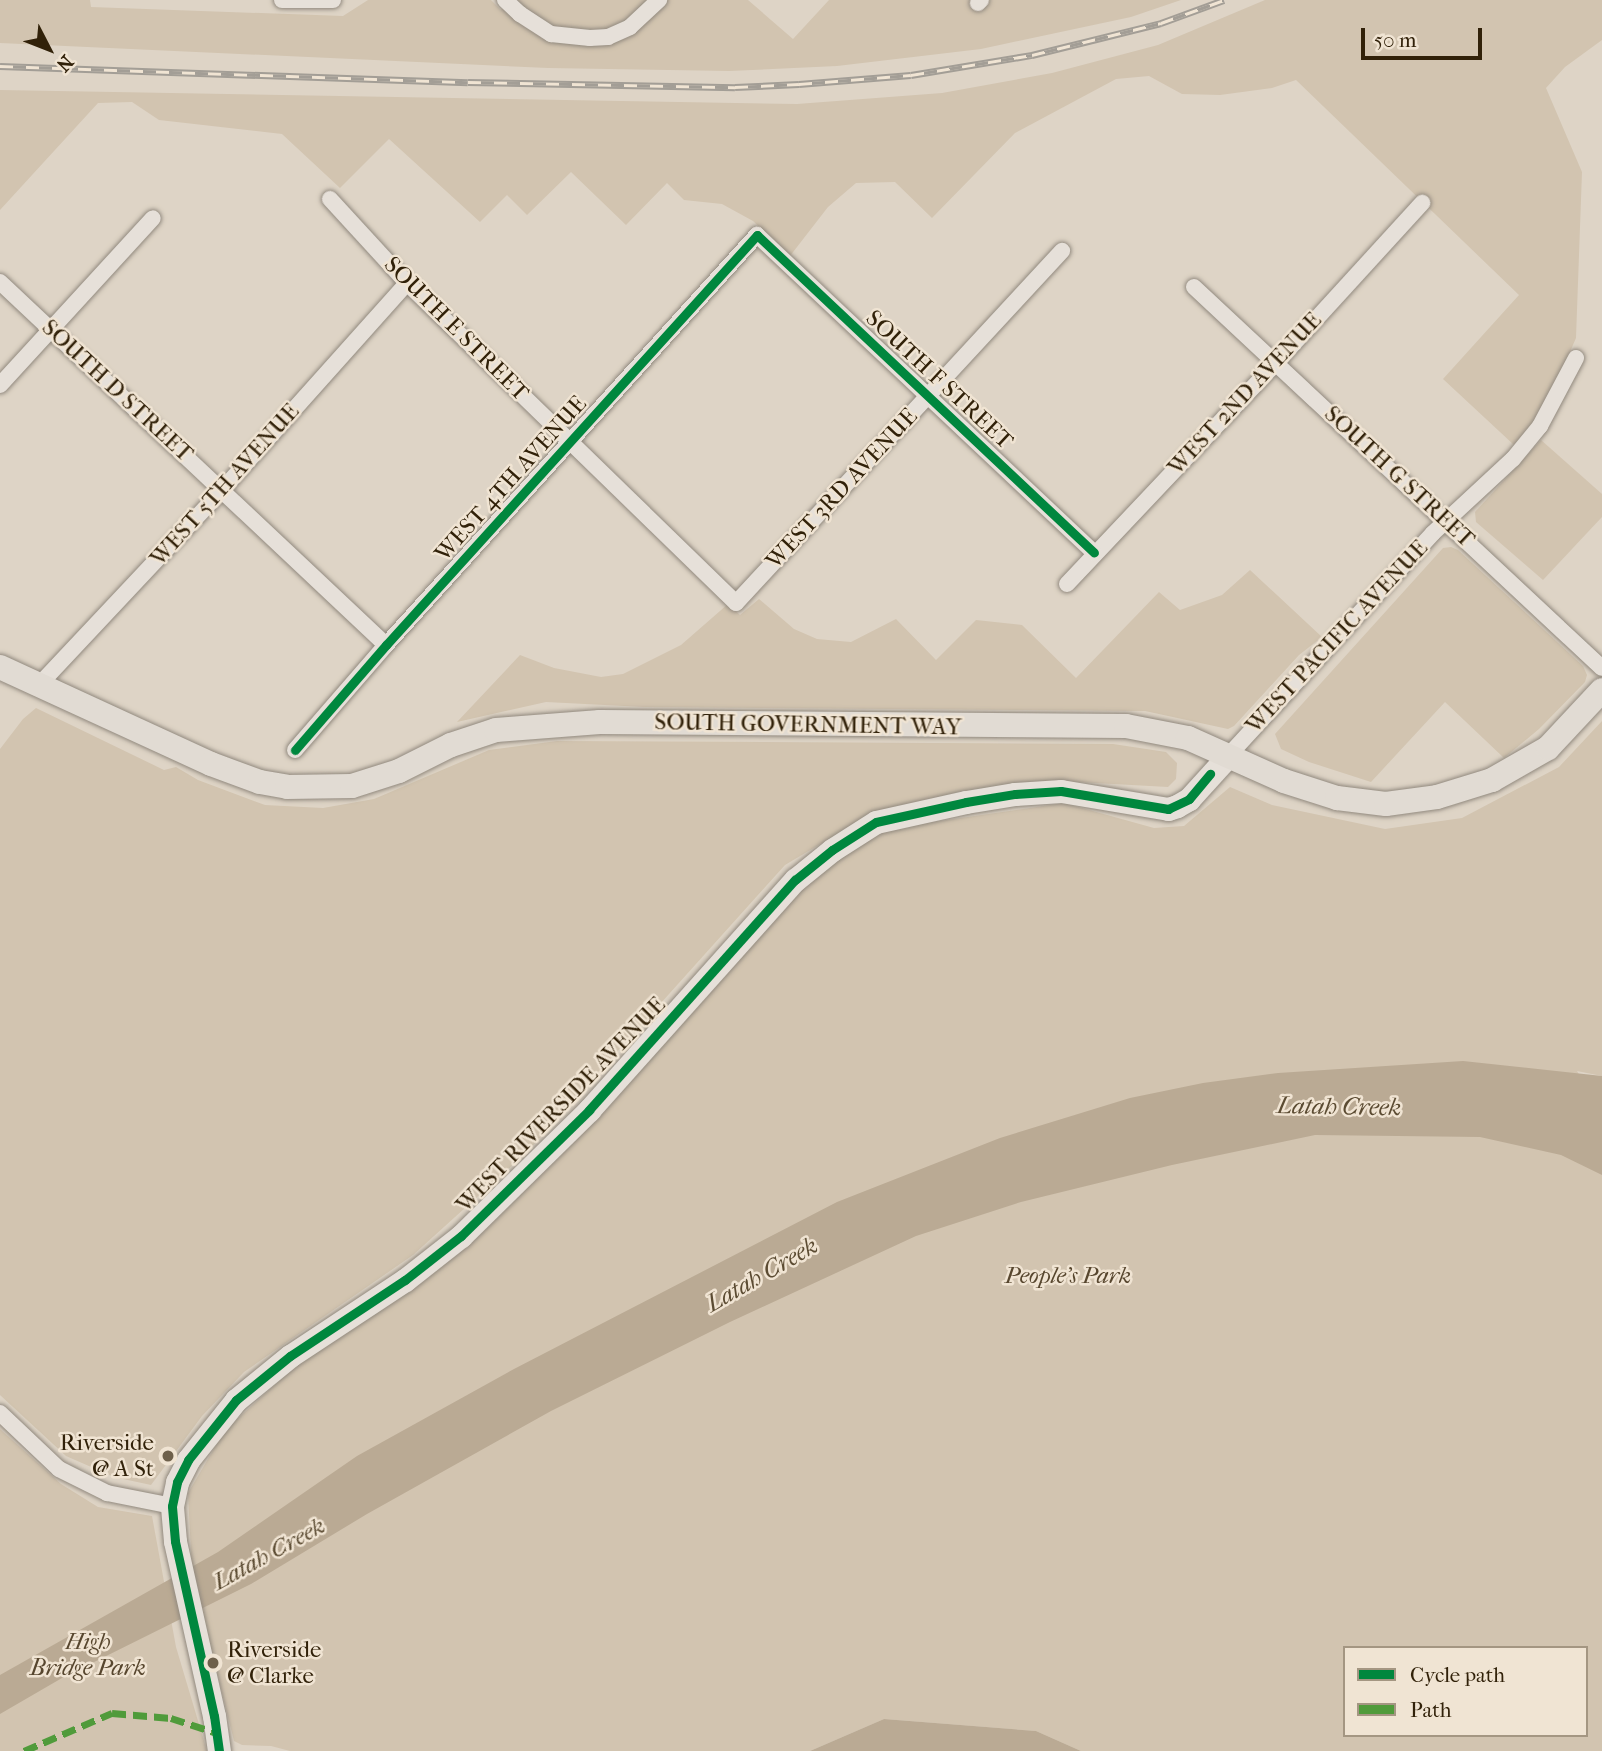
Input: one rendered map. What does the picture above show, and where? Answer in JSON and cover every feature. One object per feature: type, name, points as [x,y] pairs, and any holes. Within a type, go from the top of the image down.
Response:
[{"type":"main road","name":"SOUTH GOVERNMENT WAY","points":[[0,667],[211,764],[260,782],[287,787],[352,786],[399,771],[451,745],[496,730],[600,722],[1126,726],[1188,738],[1284,781],[1337,798],[1386,804],[1437,797],[1492,780],[1548,748],[1602,690]]},
{"type":"main road","name":"WEST RIVERSIDE AVENUE","points":[[219,1751],[211,1701],[176,1541],[172,1506],[177,1482],[188,1460],[236,1400],[290,1356],[405,1280],[461,1236],[589,1110],[794,880],[832,850],[876,822],[1015,794],[1061,791],[1168,808],[1177,806],[1189,799],[1229,755]]},
{"type":"street","points":[[282,0],[332,0]]},
{"type":"street","points":[[505,0],[520,14],[551,34],[590,38],[608,37],[630,27],[659,0]]},
{"type":"street","name":"SOUTH E STREET","points":[[330,198],[407,283],[736,603]]},
{"type":"street","name":"WEST 2ND AVENUE","points":[[1067,584],[1276,363],[1422,203]]},
{"type":"street","points":[[0,384],[153,218]]},
{"type":"street","name":"SOUTH F STREET","points":[[757,235],[1094,553]]},
{"type":"street","name":"WEST 4TH AVENUE","points":[[295,750],[386,645],[757,235]]},
{"type":"street","name":"WEST 3RD AVENUE","points":[[736,603],[1062,251]]},
{"type":"street","name":"SOUTH D STREET","points":[[0,282],[386,645]]},
{"type":"street","name":"WEST 5TH AVENUE","points":[[39,685],[222,490],[407,283]]},
{"type":"street","name":"SOUTH G STREET","points":[[1194,287],[1602,668]]},
{"type":"street","name":"WEST PACIFIC AVENUE","points":[[1229,755],[1446,522],[1504,468],[1540,426],[1576,358]]},
{"type":"street","points":[[0,1413],[59,1469],[107,1493],[172,1506]]},
{"type":"green space","points":[[0,0],[90,0],[91,7],[343,16],[368,0],[491,0],[501,10],[510,0],[748,0],[793,39],[829,0],[1181,0],[1131,17],[981,49],[837,66],[729,71],[548,68],[0,43]]},
{"type":"green space","points":[[1265,0],[1602,0],[1602,40],[1565,67],[1546,88],[1582,172],[1576,338],[1545,409],[1514,445],[1443,379],[1519,295],[1296,80],[1272,88],[1220,95],[1182,94],[1149,76],[1116,79],[1015,133],[932,218],[895,182],[856,183],[828,207],[790,256],[753,221],[722,204],[684,200],[667,183],[626,225],[571,172],[527,215],[507,195],[480,222],[389,139],[340,188],[282,134],[159,120],[132,102],[98,103],[0,210],[0,90],[797,104],[942,93],[1052,73],[1158,45]]},
{"type":"green space","points":[[1541,440],[1602,494],[1602,517],[1543,580],[1476,522],[1475,512]]},
{"type":"green space","points":[[1443,548],[1458,550],[1583,666],[1587,675],[1585,682],[1539,729],[1504,758],[1445,702],[1371,782],[1309,762],[1281,749],[1275,734]]},
{"type":"green space","points":[[1250,570],[1322,637],[1299,655],[1234,726],[1228,729],[1145,711],[644,707],[546,702],[457,722],[520,655],[554,668],[601,677],[623,674],[681,645],[728,604],[740,615],[759,599],[794,629],[817,639],[851,642],[896,619],[936,660],[976,620],[1022,625],[1076,678],[1159,592],[1180,610],[1222,595]]},
{"type":"green space","points":[[36,708],[164,770],[176,767],[198,780],[265,805],[323,808],[374,799],[489,750],[557,741],[1113,744],[1166,752],[1177,763],[1176,779],[1168,787],[1059,781],[962,791],[869,815],[785,865],[527,1152],[413,1255],[244,1372],[202,1416],[151,1485],[114,1477],[66,1456],[0,1395],[0,749],[23,719]]},
{"type":"green space","name":"People's Park","points":[[1602,721],[1602,1076],[1577,1071],[1602,1113],[1602,1751],[1081,1751],[1036,1731],[884,1719],[810,1751],[290,1751],[271,1746],[242,1745],[234,1741],[192,1573],[188,1493],[225,1430],[299,1363],[437,1270],[600,1111],[805,883],[877,830],[1064,803],[1154,828],[1184,826],[1230,787],[1272,805],[1385,829],[1462,818],[1559,767]]},
{"type":"green space","name":"High Bridge Park","points":[[0,1429],[61,1484],[98,1507],[152,1516],[176,1647],[207,1751],[0,1751]]},
{"type":"water","name":"Latah Creek","points":[[1463,1061],[1602,1076],[1602,1175],[1561,1155],[1480,1137],[1315,1135],[1172,1165],[1021,1202],[916,1236],[730,1322],[551,1411],[367,1514],[251,1584],[62,1678],[0,1714],[0,1675],[218,1552],[357,1456],[514,1369],[837,1202],[1000,1138],[1130,1098],[1203,1083],[1278,1073]]},
{"type":"water","points":[[884,1719],[1036,1731],[1081,1751],[810,1751]]},
{"type":"railway","points":[[0,66],[468,82],[735,87],[799,84],[911,75],[1032,55],[1161,23],[1224,0]]},
{"type":"marked path","points":[[24,1751],[112,1713],[171,1718],[217,1733]]},
{"type":"cycle path","points":[[295,750],[386,645],[757,235],[1094,553]]},
{"type":"cycle path","points":[[219,1751],[214,1716],[175,1541],[172,1506],[177,1482],[188,1460],[236,1400],[290,1356],[405,1280],[461,1236],[589,1110],[795,880],[832,850],[876,822],[1015,794],[1061,791],[1168,809],[1189,799],[1210,774]]},
{"type":"place","name":"Riverside @ A St","points":[[168,1456]]},
{"type":"place","name":"Riverside @ Clarke","points":[[213,1663]]}]
